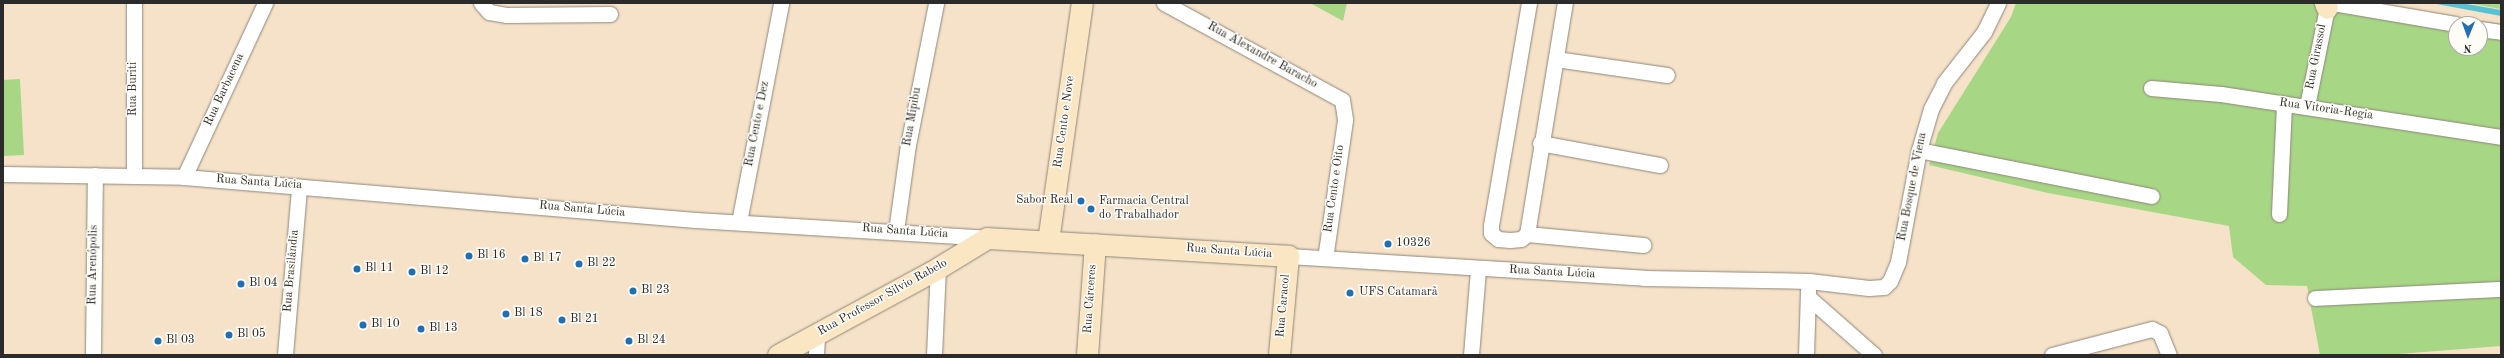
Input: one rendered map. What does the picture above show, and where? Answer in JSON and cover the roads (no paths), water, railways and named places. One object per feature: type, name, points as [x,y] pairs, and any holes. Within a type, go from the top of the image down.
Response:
[{"type":"street","name":"Rua Buriti","points":[[134,3],[134,176]]},
{"type":"street","name":"Rua Barbacena","points":[[184,177],[265,3]]},
{"type":"street","points":[[481,3],[488,12],[506,15],[610,14]]},
{"type":"street","name":"Rua Cento e Dez","points":[[738,222],[781,3]]},
{"type":"street","name":"Rua Mipibu","points":[[896,231],[913,114],[936,3]]},
{"type":"street","name":"Rua Cento e Nove","points":[[1048,240],[1082,3]]},
{"type":"street","name":"Rua Alexandre Baracho","points":[[1164,3],[1342,100],[1345,109],[1345,120]]},
{"type":"street","points":[[1529,3],[1491,226],[1491,233],[1498,239],[1521,239],[1527,234],[1540,143],[1565,3]]},
{"type":"street","name":"Rua Bosque de Viena","points":[[1809,282],[1869,288],[1884,287],[1890,281],[1898,262],[1919,150],[1931,109],[1944,83],[1984,32],[1998,3]]},
{"type":"street","points":[[2328,5],[2448,23]]},
{"type":"street","name":"Rua Girassol","points":[[2307,106],[2328,5]]},
{"type":"street","points":[[2488,30],[2501,32]]},
{"type":"street","points":[[1556,59],[1667,75]]},
{"type":"street","name":"Rua Vitoria-Regia","points":[[2151,88],[2189,90],[2307,106],[2501,137]]},
{"type":"street","points":[[2279,214],[2284,104]]},
{"type":"street","name":"Rua Cento e Oito","points":[[1325,258],[1345,120]]},
{"type":"street","points":[[1540,143],[1660,165]]},
{"type":"street","points":[[1919,150],[2152,196]]},
{"type":"street","name":"Rua Santa Lúcia","points":[[3,174],[184,177],[738,222],[987,238],[1048,240],[1478,269],[1644,278],[1809,282]]},
{"type":"street","name":"Rua Arenópolis","points":[[93,355],[95,175]]},
{"type":"street","name":"Rua Brasilândia","points":[[285,355],[298,186]]},
{"type":"street","points":[[1527,234],[1643,245]]},
{"type":"street","name":"Rua Professor Silvio Rabelo","points":[[778,355],[938,268],[987,238]]},
{"type":"street","name":"Rua Cárceres","points":[[1086,355],[1095,244]]},
{"type":"street","name":"Rua Caracol","points":[[1279,355],[1288,256]]},
{"type":"street","points":[[934,355],[938,268]]},
{"type":"street","points":[[1471,355],[1478,269]]},
{"type":"street","points":[[1806,355],[1809,282]]},
{"type":"street","points":[[2315,298],[2501,289]]},
{"type":"street","points":[[1808,297],[1874,355]]},
{"type":"street","points":[[2052,355],[2152,330],[2160,333],[2169,355]]},
{"type":"street","points":[[816,355],[818,334]]},
{"type":"water","points":[[2431,3],[2461,3],[2501,10],[2501,16]]},
{"type":"place","name":"Sabor Real","points":[[1081,201]]},
{"type":"place","name":"Farmacia Central do Trabalhador","points":[[1091,209]]},
{"type":"place","name":"10326","points":[[1388,244]]},
{"type":"place","name":"Bl 16","points":[[469,256]]},
{"type":"place","name":"Bl 17","points":[[525,259]]},
{"type":"place","name":"Bl 22","points":[[579,264]]},
{"type":"place","name":"Bl 11","points":[[357,269]]},
{"type":"place","name":"Bl 12","points":[[412,272]]},
{"type":"place","name":"Bl 04","points":[[241,284]]},
{"type":"place","name":"Bl 23","points":[[633,291]]},
{"type":"place","name":"UFS Catamarã","points":[[1350,293]]},
{"type":"place","name":"Bl 18","points":[[506,314]]},
{"type":"place","name":"Bl 21","points":[[562,320]]},
{"type":"place","name":"Bl 10","points":[[363,325]]},
{"type":"place","name":"Bl 13","points":[[421,329]]},
{"type":"place","name":"Bl 05","points":[[229,335]]},
{"type":"place","name":"Bl 03","points":[[158,341]]},
{"type":"place","name":"Bl 24","points":[[629,341]]}]
